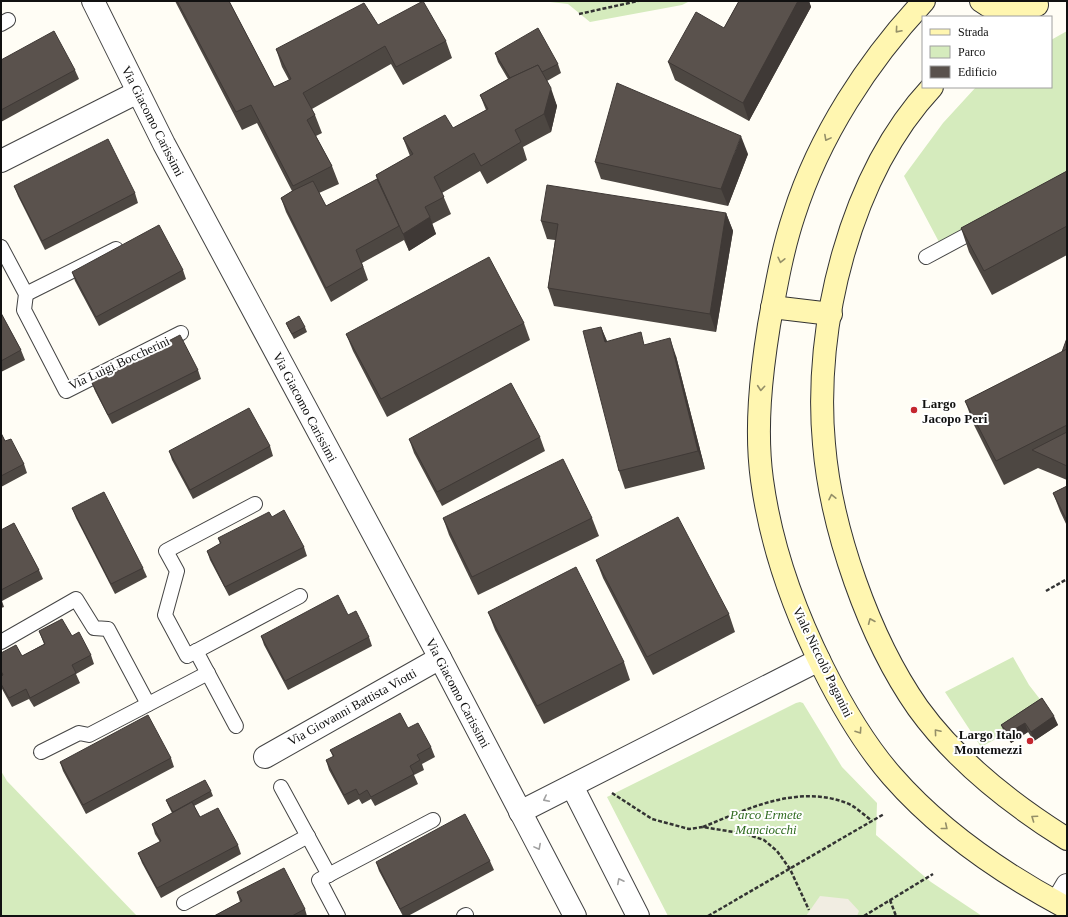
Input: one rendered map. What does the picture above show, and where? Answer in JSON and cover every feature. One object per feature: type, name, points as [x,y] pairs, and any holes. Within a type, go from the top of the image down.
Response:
[{"type":"street","name":"Via Giacomo Carissimi","points":[[93,1],[138,92],[440,658],[575,916]]},
{"type":"street","name":"Viale Niccolò Paganini","points":[[924,1],[894,35],[866,72],[838,116],[801,194],[789,229],[778,271],[766,348],[761,394],[760,446],[762,478],[770,526],[789,590],[806,632],[837,695],[857,728],[886,769],[903,789],[940,823],[986,860],[1010,875],[1064,898]]},
{"type":"street","points":[[981,1],[992,8],[1004,11],[1033,8]]},
{"type":"street","points":[[931,88],[914,107],[878,167],[864,195],[846,248],[833,299],[825,352],[823,377],[824,444],[827,472],[834,507],[847,556],[860,594],[892,665],[912,700],[946,742],[968,764],[1002,794],[1036,820],[1067,839]]},
{"type":"street","points":[[1,161],[138,92]]},
{"type":"street","points":[[772,307],[831,314]]},
{"type":"street","name":"Via Giovanni Battista Viotti","points":[[265,757],[440,658]]},
{"type":"street","points":[[520,812],[819,660]]},
{"type":"street","points":[[572,786],[638,916]]},
{"type":"lane","points":[[926,257],[993,221]]},
{"type":"lane","name":"Via Luigi Boccherini","points":[[1,247],[26,294],[24,310],[66,391],[181,333]]},
{"type":"lane","points":[[26,294],[116,249]]},
{"type":"lane","points":[[255,504],[166,552],[177,571],[165,615],[187,656],[300,596]]},
{"type":"lane","points":[[1,642],[76,599],[94,628],[108,629],[148,704]]},
{"type":"lane","points":[[196,651],[236,726]]},
{"type":"lane","points":[[41,752],[79,733],[89,735],[208,673]]},
{"type":"lane","points":[[281,787],[329,875]]},
{"type":"lane","points":[[338,916],[319,880],[433,820]]},
{"type":"lane","points":[[184,903],[308,836]]},
{"type":"path","points":[[579,14],[638,1]]},
{"type":"path","points":[[1046,591],[1067,579]]},
{"type":"path","points":[[609,791],[652,819],[689,829],[703,827],[774,800],[796,797],[826,797],[845,802],[860,811],[872,821]]},
{"type":"path","points":[[708,916],[884,814]]},
{"type":"path","points":[[703,827],[746,834],[764,840],[777,851],[790,869],[809,910]]},
{"type":"path","points":[[864,916],[933,874]]},
{"type":"path","points":[[890,900],[896,916]]},
{"type":"green space","points":[[541,1],[690,1],[682,5],[590,22],[568,4]]},
{"type":"green space","points":[[1067,31],[1067,173],[939,242],[904,176],[943,123],[975,88],[1052,88],[1052,39]]},
{"type":"green space","points":[[1013,657],[1029,685],[1046,707],[1005,734],[981,747],[945,692]]},
{"type":"green space","name":"Parco Ermete Manciocchi","points":[[800,702],[803,703],[842,767],[877,803],[876,835],[931,882],[982,916],[668,916],[607,797]]},
{"type":"green space","points":[[1,771],[7,781],[137,916],[1,916]]},
{"type":"shaded area","points":[[820,896],[848,899],[859,911],[857,916],[806,916]]},
{"type":"building","points":[[177,1],[229,1],[274,87],[291,79],[276,49],[364,3],[378,25],[423,1],[446,41],[396,67],[385,46],[303,93],[315,115],[307,120],[332,166],[293,186],[251,105],[236,112]]},
{"type":"building","points":[[739,1],[798,1],[743,103],[668,62],[696,12],[724,28]]},
{"type":"building","points":[[538,28],[558,64],[542,72],[538,65],[510,78],[495,53]]},
{"type":"building","points":[[54,31],[75,70],[1,110],[1,60]]},
{"type":"building","points":[[538,65],[551,88],[544,114],[515,130],[521,142],[481,166],[474,153],[434,177],[444,197],[425,207],[430,217],[403,234],[376,175],[413,154],[403,138],[445,115],[453,128],[488,109],[480,95],[512,77]]},
{"type":"building","points":[[617,83],[741,136],[721,189],[595,162]]},
{"type":"building","points":[[108,139],[135,193],[42,241],[14,186]]},
{"type":"building","points":[[1067,171],[1067,226],[984,271],[961,228]]},
{"type":"building","points":[[377,179],[399,226],[356,250],[363,267],[326,288],[281,198],[313,181],[326,206]]},
{"type":"building","points":[[547,185],[726,213],[710,314],[548,288],[558,224],[541,221]]},
{"type":"building","points":[[159,225],[183,270],[96,317],[72,272]]},
{"type":"building","points":[[489,257],[524,323],[381,399],[346,334]]},
{"type":"building","points":[[1,313],[21,350],[1,361]]},
{"type":"building","points":[[299,316],[305,327],[292,334],[286,323]]},
{"type":"building","points":[[601,327],[605,342],[641,332],[644,345],[670,338],[698,451],[619,471],[583,331]]},
{"type":"building","points":[[180,335],[198,370],[108,415],[91,381]]},
{"type":"building","points":[[1067,338],[1067,349],[1062,352]]},
{"type":"building","points":[[1067,349],[1067,425],[996,461],[965,401]]},
{"type":"building","points":[[511,383],[540,437],[437,492],[409,439]]},
{"type":"building","points":[[249,408],[270,446],[190,490],[169,451]]},
{"type":"building","points":[[1067,432],[1067,466],[1032,450]]},
{"type":"building","points":[[1,433],[5,441],[11,439],[24,464],[1,476]]},
{"type":"building","points":[[563,459],[592,518],[472,577],[443,518]]},
{"type":"building","points":[[1067,486],[1067,521],[1053,493]]},
{"type":"building","points":[[104,492],[143,568],[111,584],[72,508]]},
{"type":"building","points":[[284,510],[304,547],[225,587],[207,551],[221,543],[218,538],[269,512],[272,517]]},
{"type":"building","points":[[678,517],[729,614],[647,657],[596,560]]},
{"type":"building","points":[[14,523],[39,570],[1,590],[1,530]]},
{"type":"building","points":[[576,567],[624,662],[537,706],[488,612]]},
{"type":"building","points":[[338,595],[348,615],[356,611],[369,637],[285,681],[261,636]]},
{"type":"building","points":[[62,619],[72,636],[79,632],[91,655],[72,665],[76,673],[30,698],[26,689],[9,698],[1,684],[1,676],[3,675],[1,671],[1,653],[16,645],[22,656],[45,644],[39,631]]},
{"type":"building","points":[[1042,698],[1054,716],[1031,732],[1025,723],[1008,733],[1001,725]]},
{"type":"building","points":[[400,713],[408,728],[418,723],[431,747],[417,755],[420,760],[410,766],[414,774],[371,797],[367,790],[359,795],[356,789],[344,795],[326,760],[334,756],[330,750]]},
{"type":"building","points":[[148,715],[171,758],[83,805],[60,762]]},
{"type":"building","points":[[205,780],[211,791],[173,812],[166,800]]},
{"type":"building","points":[[192,802],[200,817],[218,808],[238,845],[157,888],[138,853],[161,841],[152,824]]},
{"type":"building","points":[[465,814],[490,861],[400,909],[376,862]]},
{"type":"building","points":[[284,868],[305,909],[292,916],[214,916],[242,901],[237,892]]},
{"type":"place","name":"Largo Jacopo Peri","points":[[914,410]]},
{"type":"place","name":"Largo Italo Montemezzi","points":[[1030,741]]}]
